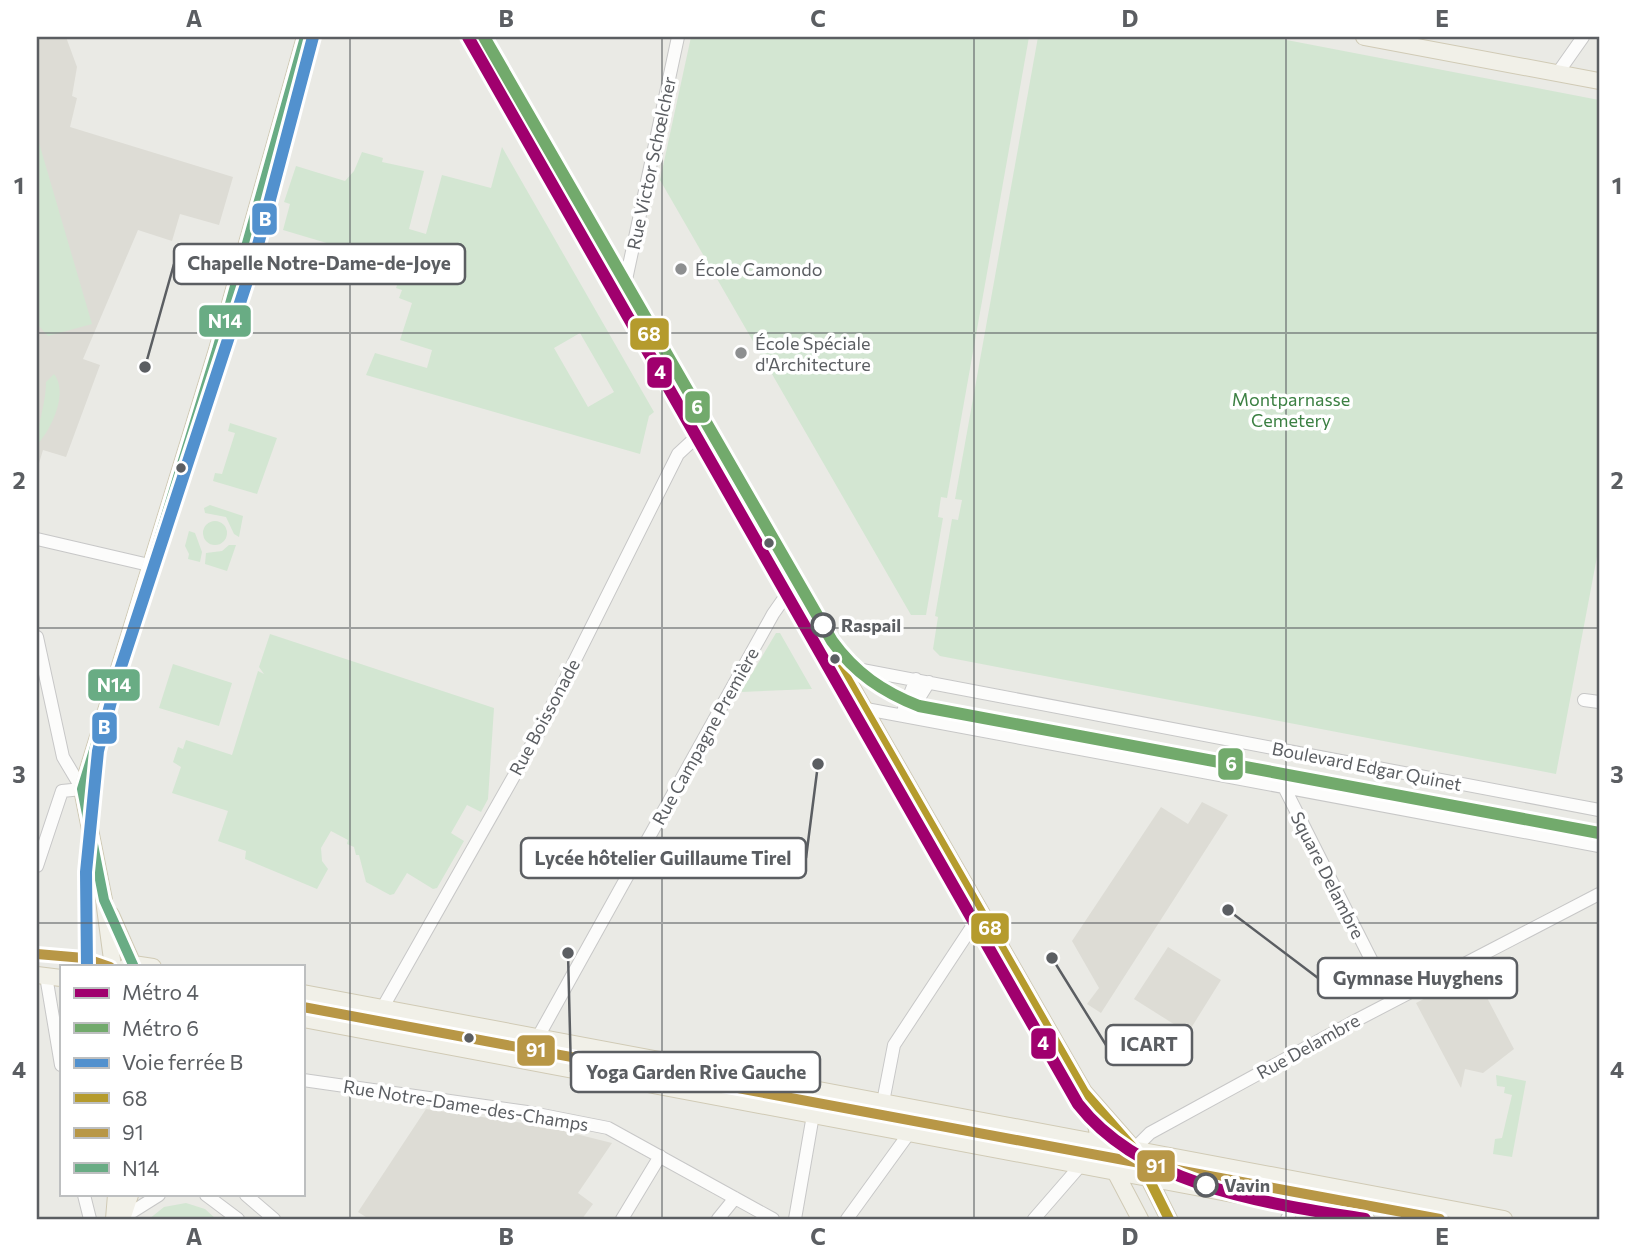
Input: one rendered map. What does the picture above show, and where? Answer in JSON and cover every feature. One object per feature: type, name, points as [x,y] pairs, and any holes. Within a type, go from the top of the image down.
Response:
[{"type":"main road","points":[[113,965],[104,900],[82,789],[224,325],[305,37]]},
{"type":"main road","points":[[480,37],[981,913],[1091,1101],[1134,1149],[1169,1219]]},
{"type":"main road","points":[[1364,37],[1599,81]]},
{"type":"main road","points":[[104,900],[131,965]]},
{"type":"main road","points":[[304,993],[1504,1219]]},
{"type":"main road","points":[[304,1019],[1116,1172],[1290,1212],[1366,1219]]},
{"type":"main road","points":[[1091,1101],[1100,1143],[1140,1219]]},
{"type":"main road","points":[[116,1196],[120,1218]]},
{"type":"main road","points":[[120,1218],[130,1196]]},
{"type":"street","name":"Rue Victor Schœlcher","points":[[624,289],[678,37]]},
{"type":"street","points":[[1557,74],[1583,37]]},
{"type":"street","name":"Rue Boissonade","points":[[383,1007],[540,730],[678,454],[705,429]]},
{"type":"street","points":[[37,539],[149,565]]},
{"type":"street","name":"Rue Campagne Première","points":[[538,1037],[773,614],[794,584]]},
{"type":"street","points":[[37,637],[63,757],[82,789],[62,791],[37,866]]},
{"type":"street","name":"Boulevard Edgar Quinet","points":[[841,666],[1599,810]]},
{"type":"street","points":[[902,714],[922,681]]},
{"type":"street","points":[[922,681],[919,698],[922,718]]},
{"type":"street","points":[[1584,700],[1599,702]]},
{"type":"street","name":"Boulevard Edgar Quinet","points":[[866,709],[1599,846]]},
{"type":"street","name":"Square Delambre","points":[[1284,787],[1392,1001]]},
{"type":"street","name":"Rue Delambre","points":[[1134,1149],[1150,1133],[1392,1001],[1599,894]]},
{"type":"street","points":[[883,1102],[894,1045],[981,913]]},
{"type":"street","points":[[48,977],[60,1058]]},
{"type":"street","name":"Rue Notre-Dame-des-Champs","points":[[304,1080],[527,1112],[608,1128],[773,1219]]},
{"type":"street","points":[[795,1219],[813,1115]]},
{"type":"street","points":[[846,1219],[910,1132]]},
{"type":"street","points":[[1034,1219],[1083,1166],[1100,1143]]},
{"type":"street","points":[[622,1219],[660,1156]]},
{"type":"street","points":[[84,1196],[90,1219]]},
{"type":"street","points":[[120,1218],[157,1196]]},
{"type":"street","points":[[207,1196],[238,1219]]},
{"type":"street","points":[[247,1196],[267,1217]]},
{"type":"street","points":[[261,1196],[267,1217]]},
{"type":"street","points":[[718,1219],[735,1198]]},
{"type":"shaded area","points":[[37,37],[66,37],[77,67],[72,96],[77,98],[70,127],[233,177],[219,225],[180,214],[172,241],[138,230],[83,359],[100,365],[66,457],[43,450],[37,470]]},
{"type":"shaded area","points":[[1202,802],[1228,815],[1101,1013],[1087,1004],[1099,988],[1072,941],[1161,807],[1188,824]]},
{"type":"shaded area","points":[[1168,947],[1221,980],[1188,1033],[1134,999]]},
{"type":"shaded area","points":[[1474,973],[1514,1049],[1483,1073],[1465,1069],[1461,1088],[1416,1003]]},
{"type":"shaded area","points":[[426,1109],[544,1126],[612,1143],[578,1193],[593,1204],[582,1219],[369,1219],[358,1212]]},
{"type":"green space","points":[[691,37],[1029,37],[947,498],[941,497],[938,517],[943,518],[926,615],[911,615],[660,180]]},
{"type":"green space","name":"Montparnasse Cemetery","points":[[1038,37],[1271,37],[1599,100],[1599,546],[1556,774],[940,656],[933,649],[938,617],[935,616],[952,519],[958,520],[962,500],[955,499]]},
{"type":"green space","points":[[37,136],[92,324],[48,336],[37,324]]},
{"type":"green space","points":[[502,147],[654,412],[649,416],[640,454],[366,375],[375,353],[427,368],[432,350],[400,340],[412,303],[399,298],[402,290],[396,288],[404,266],[283,230],[290,204],[284,202],[296,166],[345,181],[354,171],[362,152],[383,158],[382,162],[424,171],[409,229],[426,234],[442,175],[491,188]],"holes":[[[580,333],[614,392],[588,407],[554,348]]]},
{"type":"green space","points":[[54,374],[60,391],[59,401],[48,430],[37,445],[46,382]]},
{"type":"green space","points":[[230,423],[277,438],[257,494],[213,481],[215,473],[222,474],[235,433],[228,431]]},
{"type":"green space","points":[[210,505],[243,516],[239,537],[234,534],[226,517],[205,513],[204,508]]},
{"type":"green space","points":[[215,521],[224,524],[227,533],[224,542],[215,545],[206,542],[203,533],[206,524]]},
{"type":"green space","points":[[189,531],[195,533],[202,552],[200,562],[188,559],[185,546]]},
{"type":"green space","points":[[229,545],[236,545],[227,571],[205,564],[206,553],[222,551]]},
{"type":"green space","points":[[776,633],[780,633],[812,689],[741,692]]},
{"type":"green space","points":[[270,634],[494,708],[488,799],[481,812],[467,805],[451,833],[464,841],[437,888],[433,889],[407,873],[394,894],[390,895],[366,882],[359,855],[356,855],[354,847],[347,844],[348,840],[331,831],[321,848],[322,861],[328,869],[317,889],[245,859],[246,851],[218,841],[228,811],[172,793],[181,767],[173,762],[178,747],[183,749],[186,740],[232,755],[258,671],[264,674],[259,667]]},
{"type":"green space","points":[[173,664],[232,683],[219,726],[159,708]]},
{"type":"green space","points":[[1496,1075],[1526,1081],[1512,1157],[1493,1154],[1495,1139],[1502,1138],[1512,1095],[1504,1093],[1505,1087],[1497,1086]]},
{"type":"green space","points":[[186,1203],[205,1209],[216,1219],[149,1219],[164,1207]]},
{"type":"metro line","name":"4","points":[[468,37],[1078,1104],[1105,1132],[1136,1155],[1172,1173],[1209,1187],[1248,1197],[1365,1219]]},
{"type":"metro line","name":"6","points":[[484,37],[832,641],[850,663],[871,680],[919,706],[1599,833]]},
{"type":"rail line","name":"B","points":[[87,965],[86,872],[98,751],[117,679],[254,260],[313,37]]},
{"type":"transit line","name":"N14","points":[[133,965],[104,900],[82,789],[217,350],[305,37]]},
{"type":"transit line","name":"68","points":[[479,37],[1084,1092],[1134,1149],[1169,1219]]},
{"type":"transit line","name":"91","points":[[37,954],[84,958],[104,965]]},
{"type":"transit line","name":"91","points":[[304,1007],[1440,1219]]},
{"type":"place","name":"École Camondo","points":[[681,269]]},
{"type":"place","name":"École Spéciale d'Architecture","points":[[741,353]]},
{"type":"place","name":"Chapelle Notre-Dame-de-Joye","points":[[145,367]]},
{"type":"place","name":"Raspail","points":[[823,625]]},
{"type":"place","name":"Lycée hôtelier Guillaume Tirel","points":[[818,764]]},
{"type":"place","name":"Gymnase Huyghens","points":[[1228,910]]},
{"type":"place","name":"Yoga Garden Rive Gauche","points":[[568,953]]},
{"type":"place","name":"ICART","points":[[1052,958]]},
{"type":"place","name":"Vavin","points":[[1206,1185]]}]
